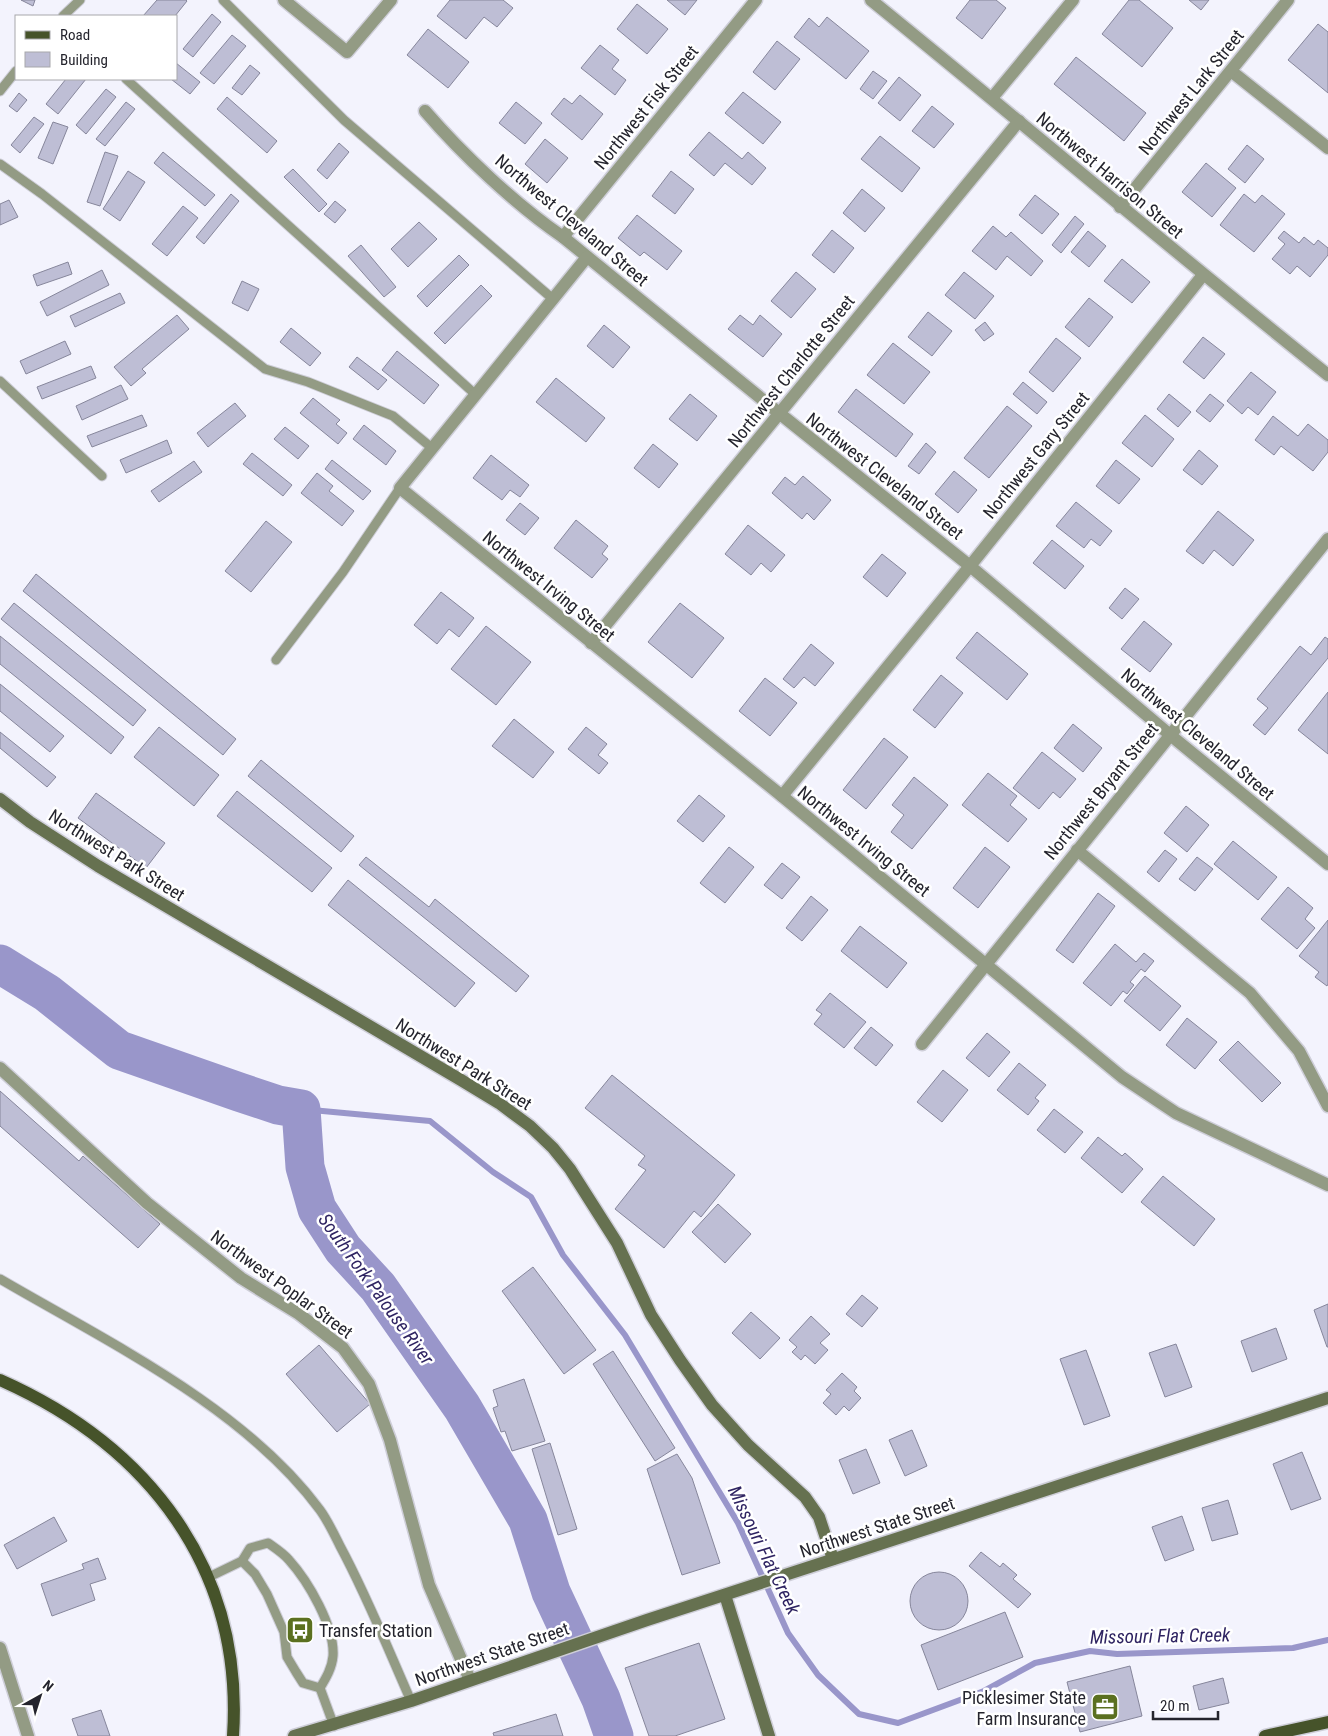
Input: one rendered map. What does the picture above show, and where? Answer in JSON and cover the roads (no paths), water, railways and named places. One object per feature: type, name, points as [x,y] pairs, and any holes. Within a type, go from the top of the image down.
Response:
[{"type":"main road","points":[[0,1380],[60,1410],[124,1460],[176,1519],[209,1577],[225,1624],[232,1668],[235,1708],[233,1736]]},
{"type":"main road","points":[[1265,1736],[1328,1722]]},
{"type":"street","points":[[284,0],[347,52],[391,0]]},
{"type":"street","name":"Northwest Fisk Street","points":[[563,237],[756,0]]},
{"type":"street","name":"Northwest Harrison Street","points":[[871,0],[992,98],[1120,207],[1328,375]]},
{"type":"street","points":[[992,98],[1073,0]]},
{"type":"street","name":"Northwest Lark Street","points":[[1120,207],[1288,0]]},
{"type":"street","points":[[1231,71],[1328,148]]},
{"type":"street","name":"Northwest Cleveland Street","points":[[425,111],[447,136],[526,208],[779,414],[970,566],[1169,734],[1328,864]]},
{"type":"street","name":"Northwest Charlotte Street","points":[[591,643],[1019,121]]},
{"type":"street","points":[[400,488],[587,257]]},
{"type":"street","name":"Northwest Gary Street","points":[[782,796],[970,566],[1203,274]]},
{"type":"street","name":"Northwest Irving Street","points":[[400,488],[782,796],[1122,1077],[1176,1112],[1328,1185]]},
{"type":"street","name":"Northwest Bryant Street","points":[[922,1044],[985,963],[1328,538]]},
{"type":"street","name":"Northwest Park Street","points":[[0,799],[30,822],[98,866],[461,1080],[499,1103],[530,1126],[553,1148],[570,1169],[617,1243],[651,1315],[712,1405],[748,1445],[805,1497],[819,1517],[833,1559]]},
{"type":"street","points":[[1078,850],[1250,993],[1298,1050],[1328,1106]]},
{"type":"street","name":"Northwest Poplar Street","points":[[0,1068],[147,1203],[240,1278],[299,1314],[343,1348],[369,1384],[390,1440],[429,1585],[470,1680]]},
{"type":"street","name":"Northwest State Street","points":[[294,1736],[334,1726],[411,1701],[535,1657],[745,1590],[833,1559],[1328,1398]]},
{"type":"street","points":[[725,1595],[769,1736]]},
{"type":"street","points":[[0,1648],[28,1736]]},
{"type":"lane","points":[[64,15],[80,0]]},
{"type":"lane","points":[[223,0],[344,120],[553,299]]},
{"type":"lane","points":[[0,91],[15,72]]},
{"type":"lane","points":[[127,80],[476,395]]},
{"type":"lane","points":[[0,164],[42,194],[265,369],[308,382],[393,416],[432,448]]},
{"type":"lane","points":[[0,381],[102,476]]},
{"type":"lane","points":[[276,660],[342,572],[400,488]]},
{"type":"lane","points":[[0,1279],[166,1377],[229,1419],[276,1458],[320,1511],[360,1583],[411,1701]]},
{"type":"lane","points":[[209,1577],[242,1561],[250,1548],[268,1543],[288,1558],[306,1580],[328,1630],[333,1655],[330,1671],[320,1688]]},
{"type":"lane","points":[[242,1561],[255,1574],[267,1594],[284,1632],[287,1657],[303,1683],[320,1688]]},
{"type":"lane","points":[[320,1688],[334,1726]]},
{"type":"waterway","name":"South Fork Palouse River","points":[[0,964],[47,993],[119,1050],[278,1105],[301,1109],[305,1167],[317,1209],[343,1249],[378,1287],[462,1407],[528,1520],[551,1592],[601,1699],[614,1736]]},
{"type":"waterway","name":"Missouri Flat Creek","points":[[301,1109],[430,1121],[493,1172],[531,1197],[563,1255],[625,1335],[738,1523],[788,1633],[818,1675],[859,1714],[898,1723],[984,1691],[1035,1663],[1090,1651],[1117,1654],[1293,1648],[1328,1640]]},
{"type":"place","name":"Transfer Station","points":[[300,1630]]},
{"type":"place","name":"Picklesimer State Farm Insurance","points":[[1105,1707]]}]
